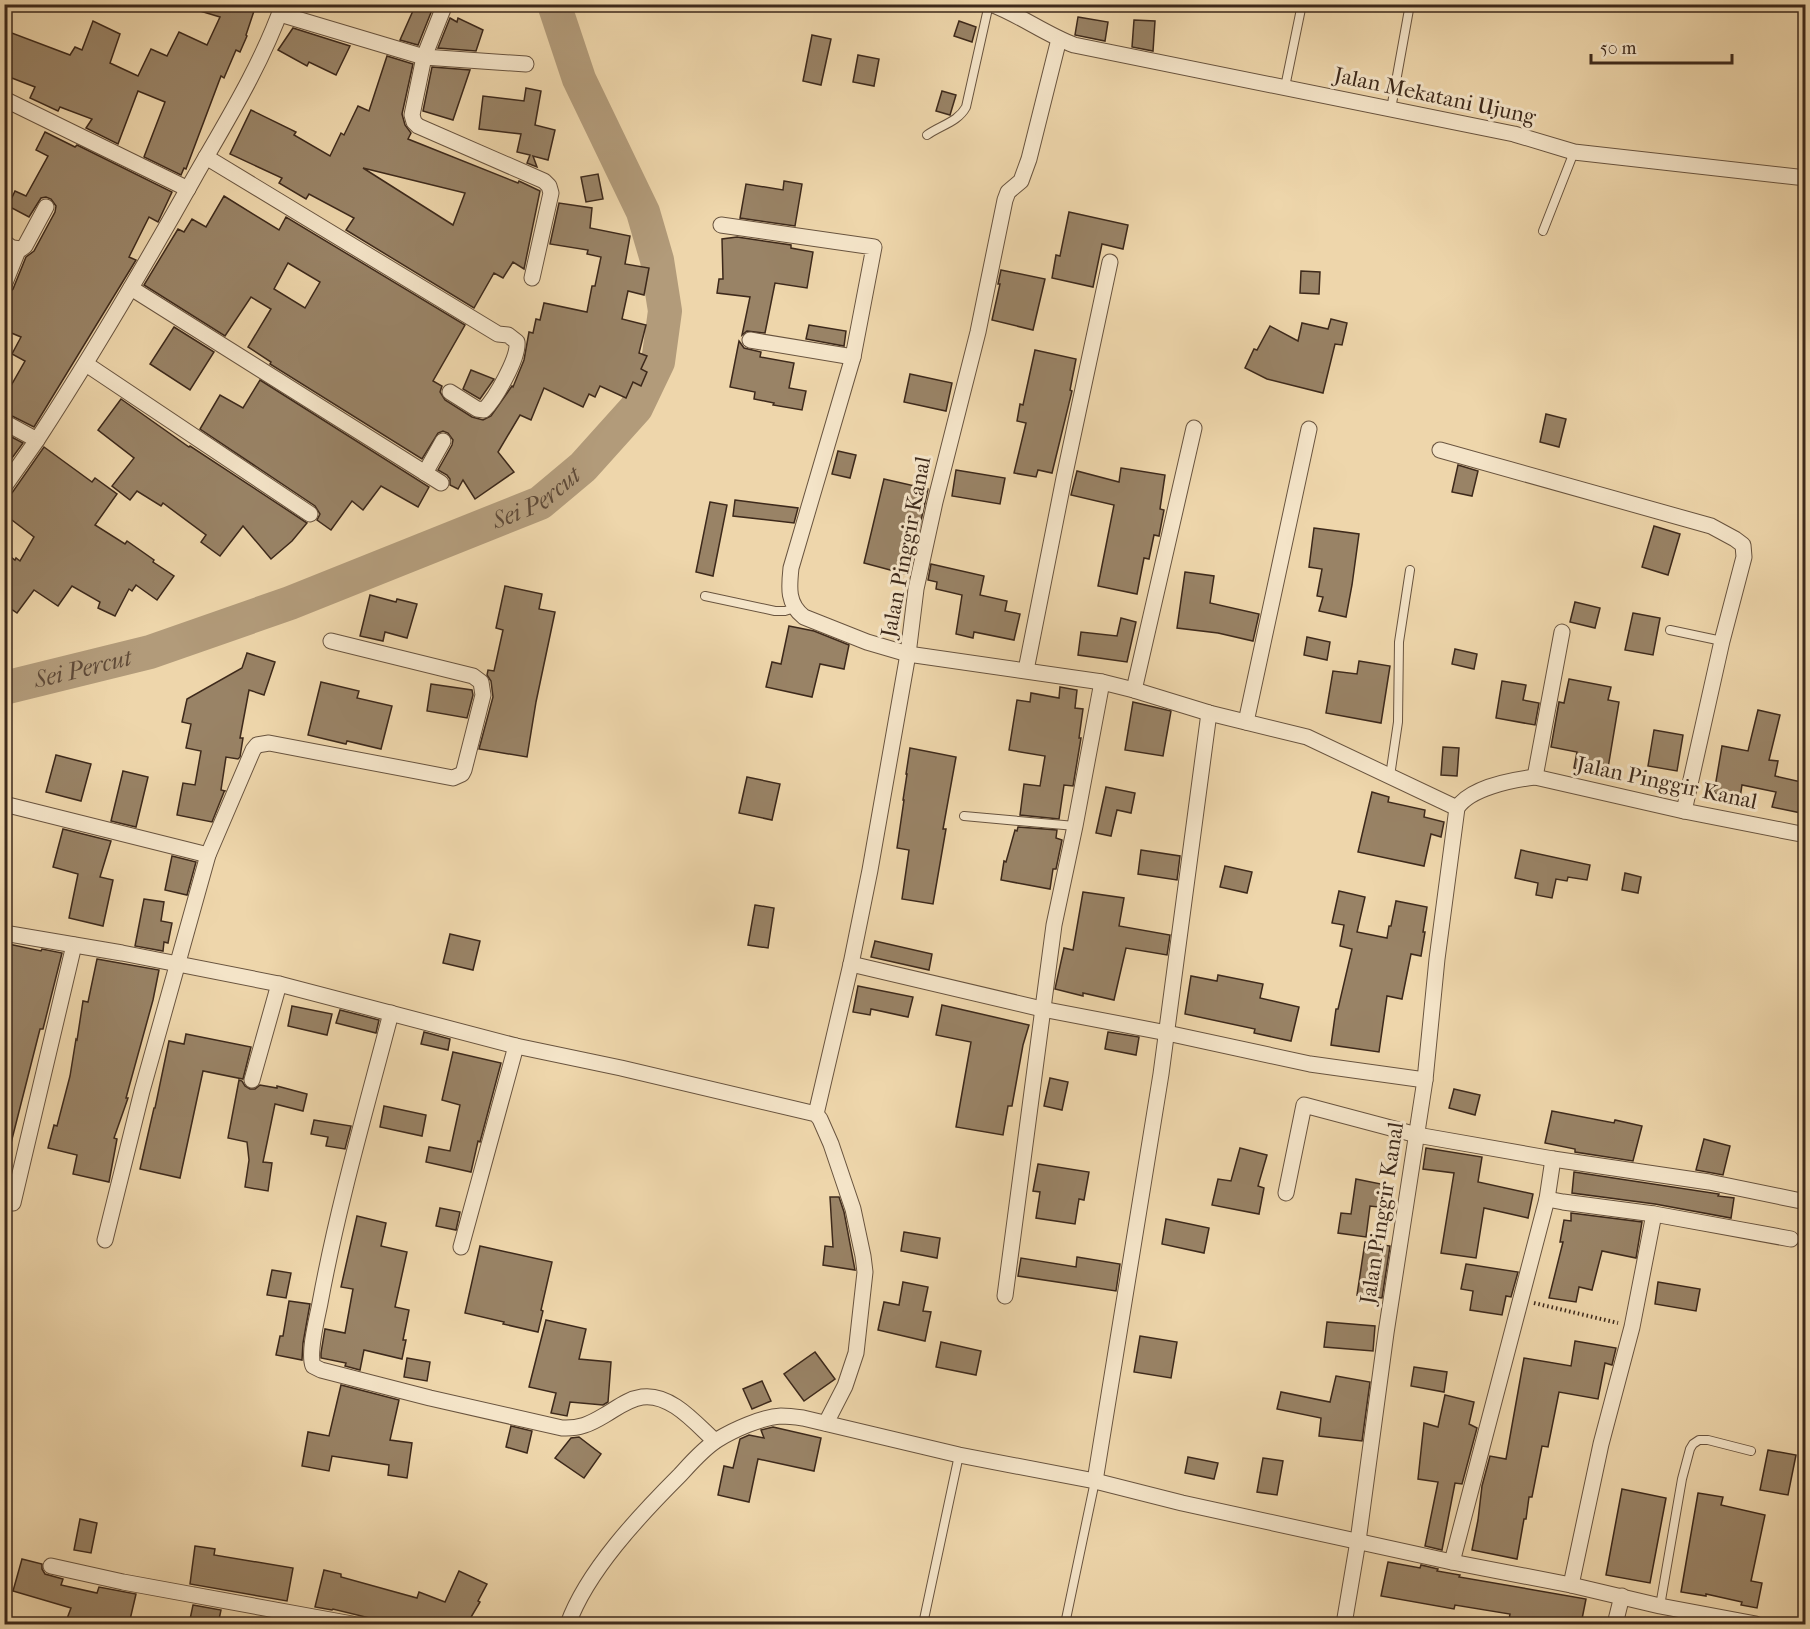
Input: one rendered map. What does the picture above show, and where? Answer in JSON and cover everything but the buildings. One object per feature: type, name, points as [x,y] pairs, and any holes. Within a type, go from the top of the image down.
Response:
[{"type":"street","points":[[445,4],[424,57],[412,115],[414,122],[418,126],[544,181],[549,186],[551,193],[532,278]]},
{"type":"street","name":"Jalan Mekatani Ujung","points":[[990,4],[1012,12],[1022,11],[1059,39],[1074,45],[1514,134],[1574,152],[1806,178]]},
{"type":"street","points":[[4,487],[86,364],[131,288],[258,63],[281,9],[424,57],[526,64]]},
{"type":"street","name":"Jalan Pinggir Kanal","points":[[1059,39],[1022,181],[1008,192],[1005,200],[978,332],[935,502],[916,589],[908,654],[1102,682],[1209,713],[1307,737],[1456,808]]},
{"type":"street","points":[[4,99],[188,189]]},
{"type":"street","points":[[206,157],[498,334],[507,335],[517,342],[515,356],[504,380],[484,410],[477,409],[450,392]]},
{"type":"street","points":[[9,245],[21,249],[25,246],[46,207]]},
{"type":"street","points":[[721,225],[874,246],[853,357],[791,568],[789,594],[795,608],[804,617],[867,642],[908,654],[870,870],[816,1114]]},
{"type":"street","points":[[4,285],[17,253],[9,245]]},
{"type":"street","points":[[1026,670],[1110,261]]},
{"type":"street","points":[[131,288],[441,483]]},
{"type":"street","points":[[750,340],[853,357]]},
{"type":"street","points":[[86,364],[310,514]]},
{"type":"street","points":[[4,422],[37,440]]},
{"type":"street","points":[[1134,690],[1194,428]]},
{"type":"street","points":[[1246,722],[1309,429]]},
{"type":"street","points":[[425,473],[443,441]]},
{"type":"street","points":[[1440,450],[1711,526],[1743,545],[1744,557],[1722,641],[1684,811]]},
{"type":"street","points":[[1535,777],[1562,632]]},
{"type":"street","points":[[105,1240],[142,1091],[208,855],[253,750],[257,745],[269,743],[453,778],[462,774],[483,695],[481,682],[473,676],[331,641]]},
{"type":"street","points":[[1005,1296],[1053,925],[1075,826],[1102,682]]},
{"type":"street","points":[[1095,1481],[1167,1033],[1209,713]]},
{"type":"street","name":"Jalan Pinggir Kanal","points":[[1344,1624],[1425,1080],[1456,808],[1466,797],[1480,790],[1517,779],[1535,777],[1684,811],[1806,835]]},
{"type":"street","points":[[4,804],[208,855]]},
{"type":"street","points":[[4,933],[122,953],[279,984],[516,1046],[816,1114],[831,1144],[853,1209],[865,1272],[856,1353],[845,1386],[826,1423]]},
{"type":"street","points":[[13,1203],[74,945]]},
{"type":"street","points":[[851,964],[1042,1009],[1310,1064],[1425,1080]]},
{"type":"street","points":[[252,1080],[279,984]]},
{"type":"street","points":[[391,1013],[346,1182],[326,1269],[311,1357],[313,1366],[321,1371],[562,1428],[589,1425],[627,1401],[654,1397],[670,1403],[715,1441]]},
{"type":"street","points":[[461,1247],[516,1046]]},
{"type":"street","points":[[1286,1193],[1304,1105],[1417,1135],[1553,1159],[1709,1182],[1806,1202]]},
{"type":"street","points":[[1452,1562],[1547,1199],[1553,1159]]},
{"type":"street","points":[[1547,1199],[1791,1239]]},
{"type":"street","points":[[1571,1585],[1600,1444],[1632,1327],[1654,1215]]},
{"type":"street","points":[[568,1624],[591,1580],[621,1540],[660,1495],[715,1441],[765,1419],[779,1416],[803,1418],[902,1443],[1095,1481],[1182,1503],[1452,1562],[1622,1596],[1691,1618],[1754,1624]]},
{"type":"street","points":[[51,1566],[123,1582],[352,1624]]},
{"type":"street","points":[[1615,1624],[1622,1596]]},
{"type":"lane","points":[[927,135],[939,126],[954,121],[962,115],[966,107],[990,4]]},
{"type":"lane","points":[[1285,87],[1302,4]]},
{"type":"lane","points":[[1391,109],[1410,4]]},
{"type":"lane","points":[[1543,231],[1574,152]]},
{"type":"lane","points":[[1390,776],[1398,723],[1399,642],[1410,570]]},
{"type":"lane","points":[[705,596],[775,611],[795,608]]},
{"type":"lane","points":[[1670,630],[1722,641]]},
{"type":"lane","points":[[964,816],[1075,826]]},
{"type":"lane","points":[[1659,1606],[1682,1479],[1690,1449],[1700,1440],[1708,1440],[1751,1451]]},
{"type":"lane","points":[[922,1624],[959,1455]]},
{"type":"lane","points":[[1065,1624],[1095,1481]]},
{"type":"path","points":[[1519,1299],[1632,1327]]},
{"type":"waterway","name":"Sei Percut","points":[[4,688],[150,652],[290,603],[540,503],[583,467],[636,408],[658,362],[665,311],[657,260],[643,212],[579,79],[554,4]]}]
